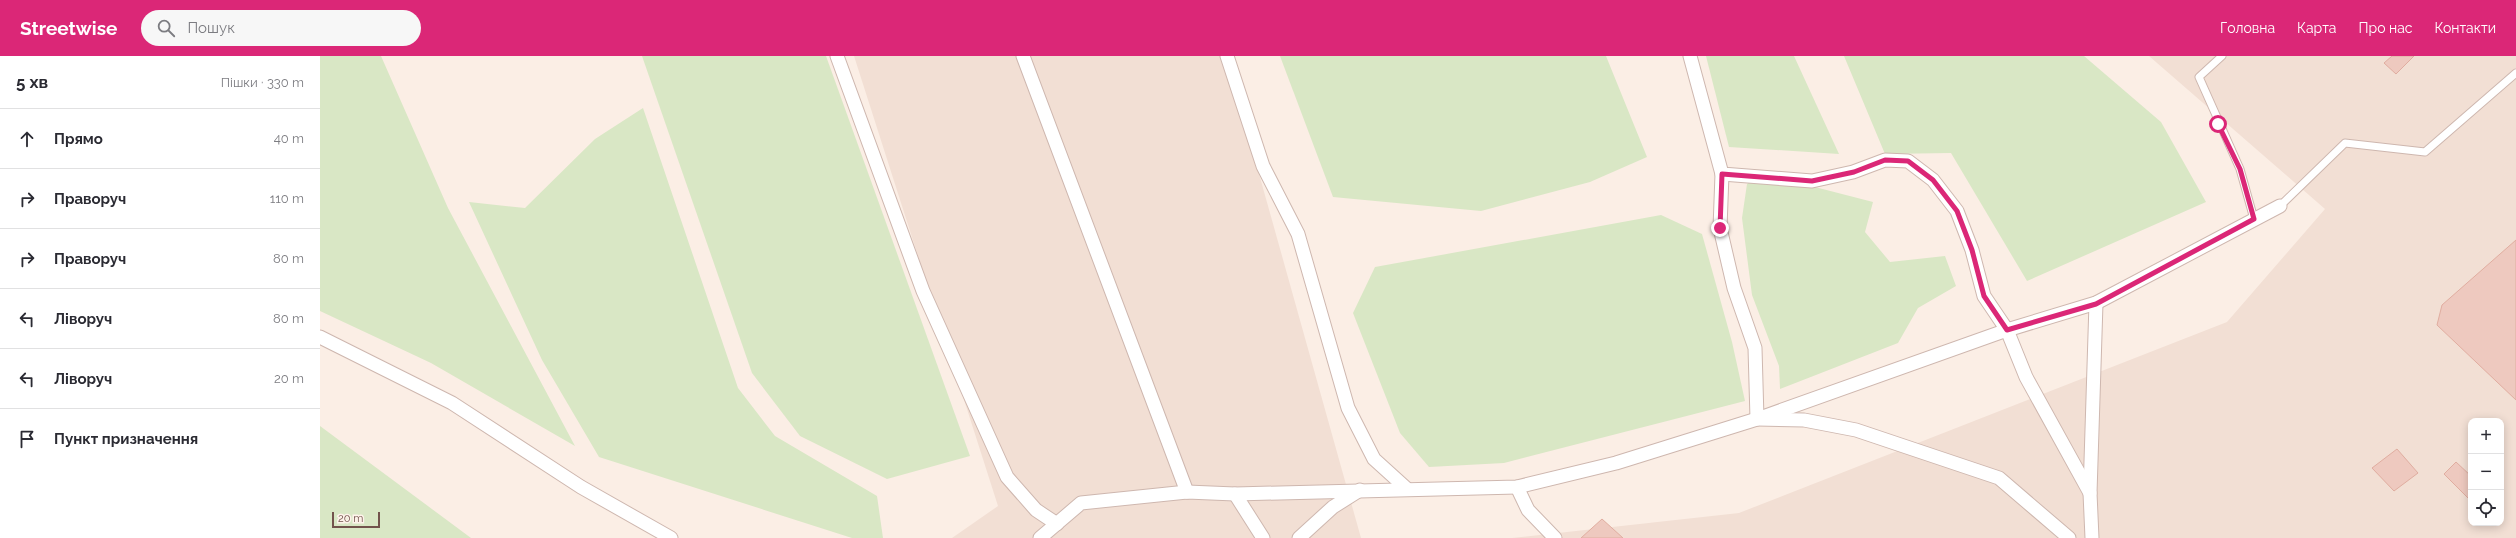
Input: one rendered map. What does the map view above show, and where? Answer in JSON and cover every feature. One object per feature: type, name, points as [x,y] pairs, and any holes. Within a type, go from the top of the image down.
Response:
[{"type":"street","points":[[837,56],[924,290],[1007,477],[1036,510],[1056,524]]},
{"type":"street","points":[[1023,56],[1187,492]]},
{"type":"street","points":[[1227,56],[1263,166],[1298,234],[1348,408],[1374,459],[1406,488]]},
{"type":"street","points":[[1690,56],[1722,174],[1720,228],[1734,288],[1755,348],[1757,419]]},
{"type":"street","points":[[1722,174],[1812,181],[1854,172],[1885,160],[1908,161],[1933,180],[1957,211],[1972,250],[1984,296],[2007,330],[2026,377],[2090,493]]},
{"type":"street","points":[[1040,538],[1080,503],[1187,492],[1235,494],[1361,489],[1517,487],[1616,463],[1757,419],[2007,330],[2096,304],[2280,206]]},
{"type":"street","points":[[2092,538],[2090,493],[2096,304]]},
{"type":"street","points":[[320,337],[452,404],[581,487],[671,538]]},
{"type":"street","points":[[1757,419],[1804,420],[1856,430],[1999,478],[2069,538]]},
{"type":"street","points":[[1517,487],[1528,510],[1555,538]]},
{"type":"street","points":[[1299,538],[1333,507],[1361,489]]},
{"type":"street","points":[[1235,494],[1263,538]]},
{"type":"lane","points":[[2222,56],[2199,77],[2240,169],[2254,219]]},
{"type":"lane","points":[[2280,206],[2345,143],[2425,152],[2516,72]]},
{"type":"shaded area","points":[[854,56],[1226,56],[1361,538],[952,538],[998,506]]},
{"type":"shaded area","points":[[2149,56],[2516,56],[2516,538],[1512,538],[1739,513],[2227,322],[2325,209]]},
{"type":"green space","points":[[320,56],[381,56],[448,208],[575,446],[431,363],[320,311]]},
{"type":"green space","points":[[642,56],[826,56],[970,456],[887,479],[800,436],[752,373]]},
{"type":"green space","points":[[1280,56],[1606,56],[1647,157],[1590,182],[1481,211],[1333,197]]},
{"type":"green space","points":[[1706,56],[1794,56],[1839,154],[1729,147]]},
{"type":"green space","points":[[1844,56],[2084,56],[2161,122],[2206,202],[2027,281],[1951,153],[1885,154]]},
{"type":"green space","points":[[643,108],[738,388],[775,436],[877,496],[883,538],[852,538],[599,457],[542,360],[469,202],[525,208],[595,139]]},
{"type":"green space","points":[[1760,173],[1873,202],[1865,232],[1890,262],[1945,256],[1956,286],[1918,308],[1898,343],[1780,389],[1779,366],[1752,295],[1742,218],[1747,184]]},
{"type":"green space","points":[[1661,215],[1702,234],[1732,342],[1745,401],[1504,463],[1429,467],[1400,433],[1353,313],[1375,267]]},
{"type":"green space","points":[[320,426],[471,538],[320,538]]},
{"type":"building","points":[[2392,56],[2414,56],[2396,74],[2384,63]]},
{"type":"building","points":[[2516,240],[2516,400],[2437,325],[2442,305]]},
{"type":"building","points":[[2397,449],[2418,473],[2394,491],[2372,468]]},
{"type":"building","points":[[2456,462],[2468,473],[2468,498],[2444,474]]},
{"type":"building","points":[[1602,519],[1623,538],[1581,538]]},
{"type":"route","points":[[1720,228],[1722,174],[1812,181],[1854,172],[1885,160],[1908,161],[1933,180],[1957,211],[1972,250],[1984,296],[2007,330],[2096,304],[2254,219],[2240,169],[2218,124]]}]
